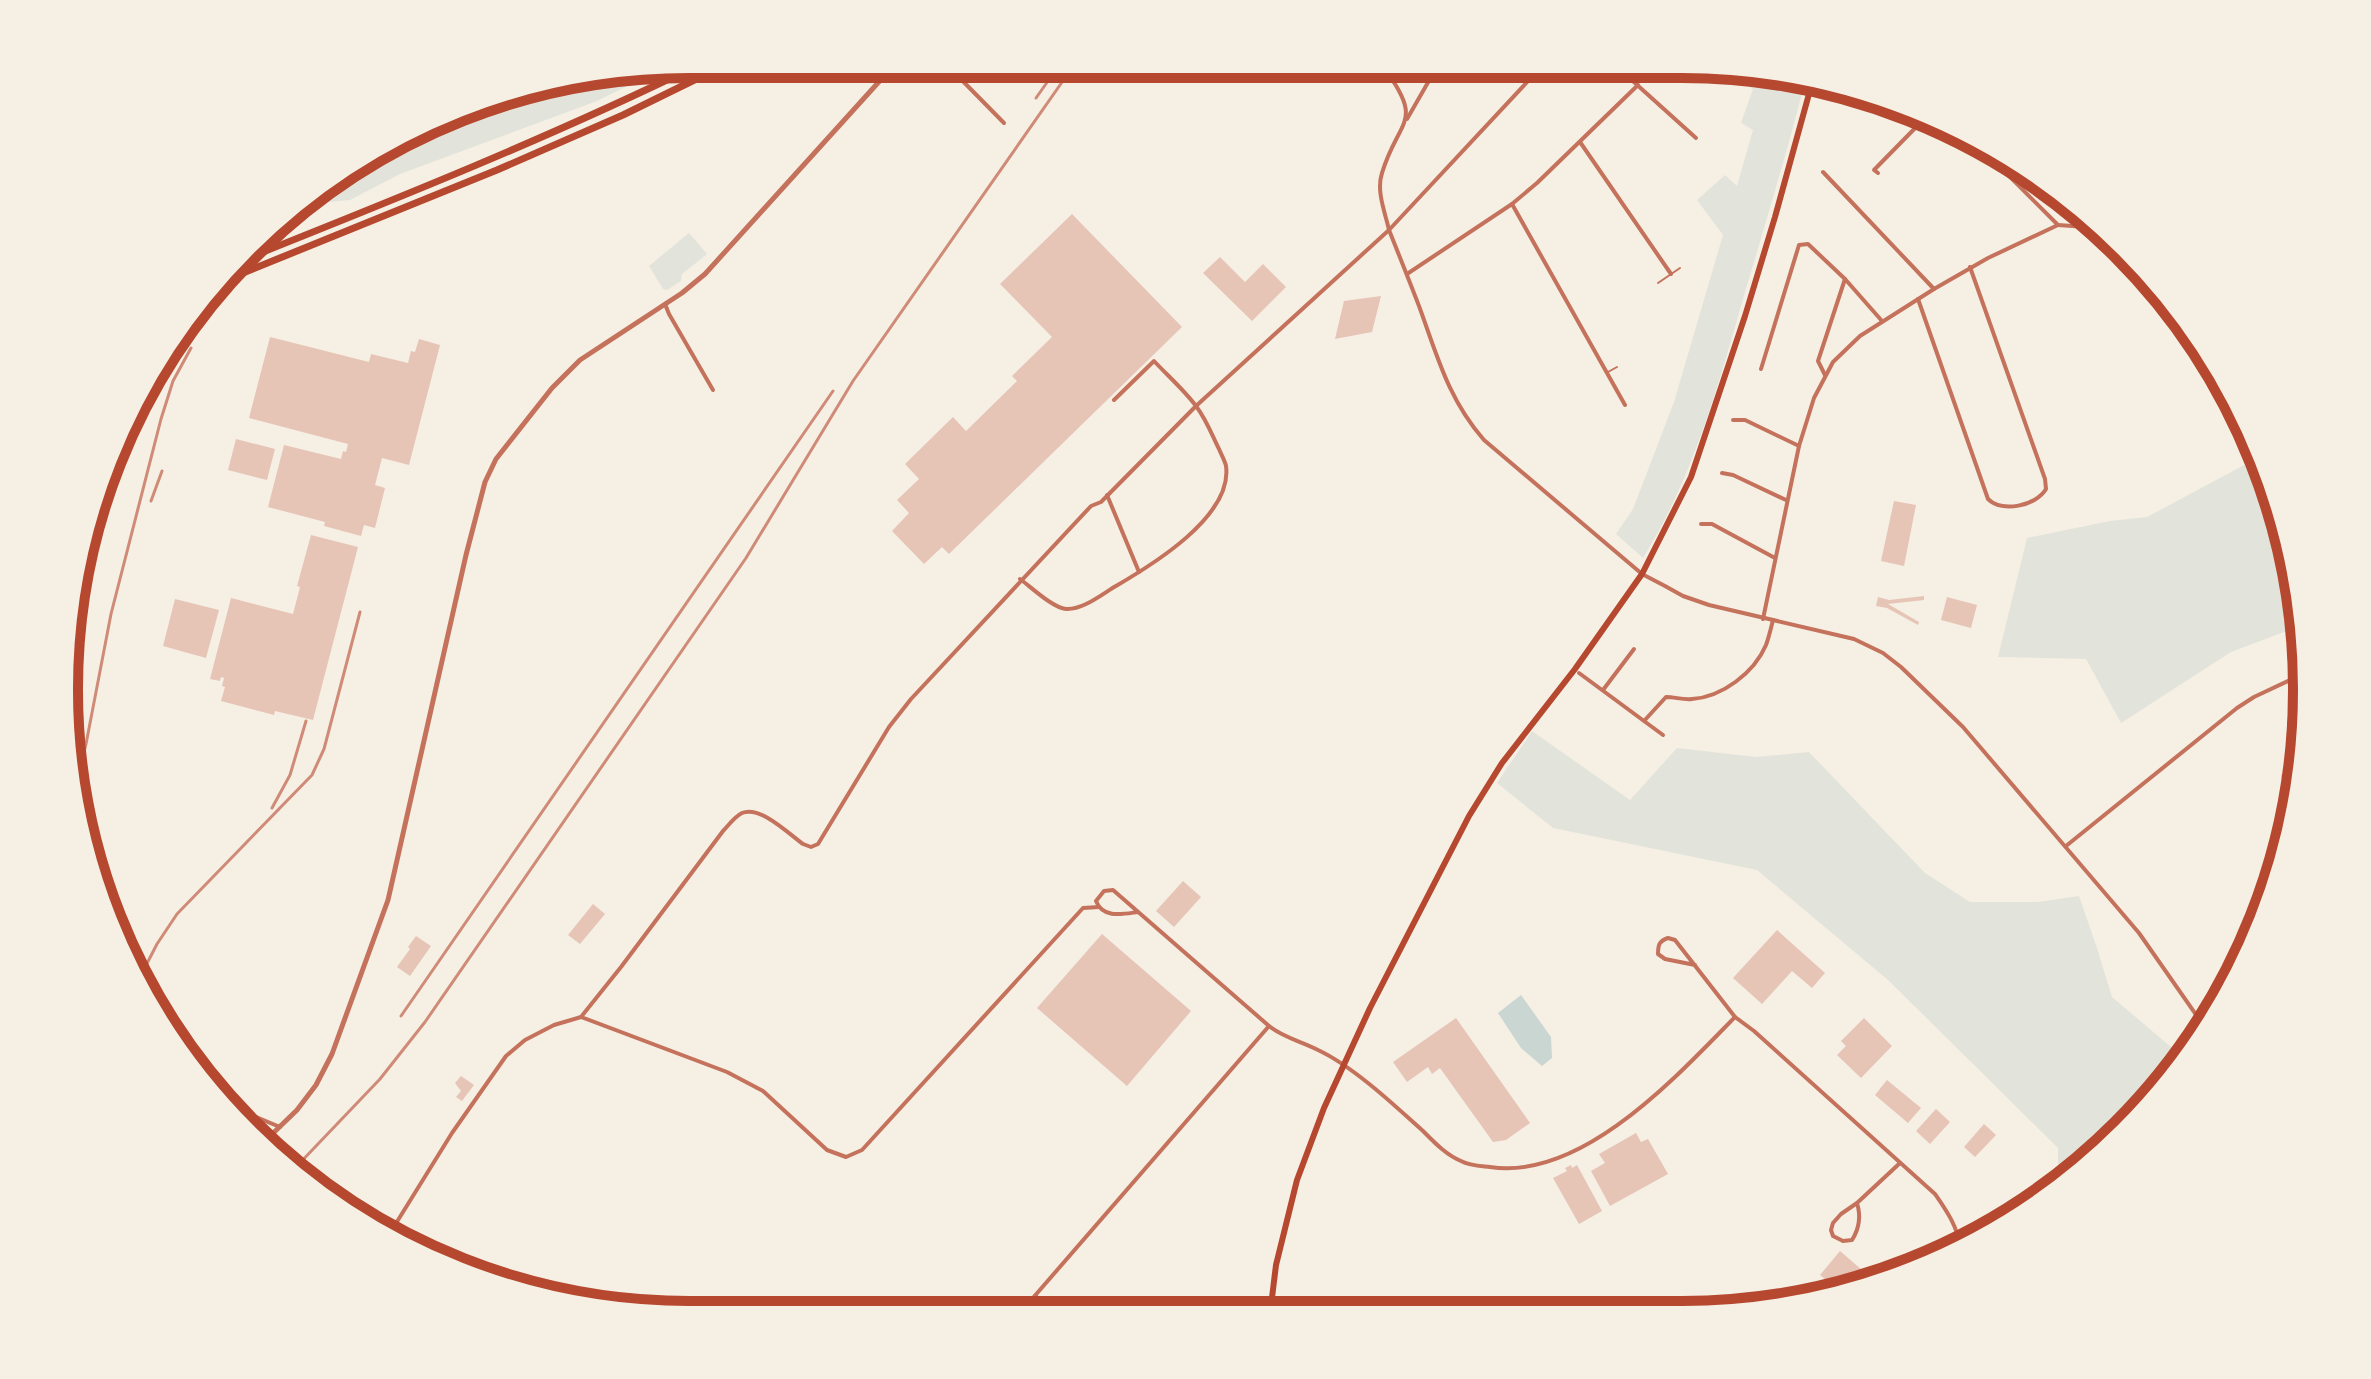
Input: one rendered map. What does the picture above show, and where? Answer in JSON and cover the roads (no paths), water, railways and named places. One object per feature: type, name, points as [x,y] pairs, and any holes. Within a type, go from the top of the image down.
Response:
[{"type":"highway","points":[[262,252],[511,151],[670,78]]},
{"type":"highway","points":[[242,273],[534,154],[698,78]]},
{"type":"main road","points":[[1272,1301],[1276,1265],[1297,1180],[1324,1108],[1370,1008],[1469,816],[1502,763],[1642,574],[1691,477],[1718,402],[1775,217],[1810,92]]},
{"type":"street","points":[[271,1135],[297,1110],[316,1085],[332,1054],[388,900],[466,555],[485,482],[496,459],[552,388],[592,351],[705,274],[882,78]]},
{"type":"street","points":[[960,78],[1004,123]]},
{"type":"street","points":[[1391,78],[1407,107],[1406,121]]},
{"type":"street","points":[[1431,78],[1381,175],[1380,188],[1389,230],[1451,391],[1469,423],[1484,440],[1642,574],[1683,596],[1763,619],[1854,639],[1891,659],[1963,727],[2066,846],[2139,933],[2198,1017]]},
{"type":"street","points":[[395,1225],[452,1133],[506,1056],[541,1031],[581,1017],[723,831],[745,812],[761,813],[801,843],[811,847],[818,844],[896,718],[1020,579],[1196,406],[1389,230],[1531,78]]},
{"type":"street","points":[[1630,78],[1696,138]]},
{"type":"street","points":[[1407,274],[1512,204],[1638,85]]},
{"type":"street","points":[[1878,173],[1874,170],[1917,126]]},
{"type":"street","points":[[1580,142],[1671,274]]},
{"type":"street","points":[[2003,170],[2058,225]]},
{"type":"street","points":[[1823,172],[1934,289]]},
{"type":"street","points":[[1512,204],[1625,405]]},
{"type":"street","points":[[1763,619],[1799,446],[1814,398],[1825,375],[1847,347],[1970,267],[2058,225],[2081,227]]},
{"type":"street","points":[[1761,369],[1799,245],[1808,244],[1845,279],[1882,322]]},
{"type":"street","points":[[1918,299],[1988,499],[1994,505],[2006,506],[2031,501],[2043,494],[2045,479],[1970,267]]},
{"type":"street","points":[[1825,375],[1818,361],[1845,279]]},
{"type":"street","points":[[665,304],[713,390]]},
{"type":"street","points":[[1020,579],[1066,609],[1090,601],[1178,545],[1216,505],[1226,466],[1196,406],[1154,361],[1114,400]]},
{"type":"street","points":[[1733,420],[1745,420],[1799,446]]},
{"type":"street","points":[[1722,473],[1733,475],[1786,501]]},
{"type":"street","points":[[1107,495],[1139,572]]},
{"type":"street","points":[[1701,524],[1712,524],[1775,558]]},
{"type":"street","points":[[1644,721],[1666,697],[1704,697],[1725,689],[1745,674],[1766,646],[1773,620]]},
{"type":"street","points":[[1603,690],[1634,649]]},
{"type":"street","points":[[1579,673],[1663,735]]},
{"type":"street","points":[[2066,846],[2237,708],[2293,679]]},
{"type":"street","points":[[1138,912],[1109,913],[1096,901],[1104,891],[1113,890],[1269,1026],[1322,1051],[1367,1082],[1441,1148],[1461,1161],[1501,1169],[1521,1168],[1578,1149],[1635,1113],[1664,1089],[1735,1017]]},
{"type":"street","points":[[581,1017],[727,1072],[763,1091],[827,1150],[846,1157],[862,1150],[1083,908],[1099,907]]},
{"type":"street","points":[[1695,965],[1665,959],[1658,954],[1661,940],[1675,940],[1695,965],[1735,1017],[1935,1194],[1949,1214],[1958,1235]]},
{"type":"street","points":[[1031,1301],[1269,1026]]},
{"type":"street","points":[[250,1115],[280,1127]]},
{"type":"street","points":[[1857,1203],[1857,1232],[1852,1240],[1843,1241],[1833,1236],[1833,1223],[1841,1214],[1900,1163]]},
{"type":"street","points":[[1036,1295],[1037,1301]]},
{"type":"lane","points":[[1658,283],[1680,268]]},
{"type":"lane","points":[[1607,373],[1617,367]]},
{"type":"railway","points":[[1036,98],[1050,78]]},
{"type":"railway","points":[[301,1162],[380,1079],[425,1022],[746,558],[853,381],[1065,78]]},
{"type":"railway","points":[[82,760],[111,614],[161,419],[173,381],[191,348]]},
{"type":"railway","points":[[401,1016],[833,391]]},
{"type":"railway","points":[[151,501],[162,471]]},
{"type":"railway","points":[[145,967],[177,914],[312,775],[324,749],[360,612]]},
{"type":"railway","points":[[272,808],[290,775],[306,721]]}]
